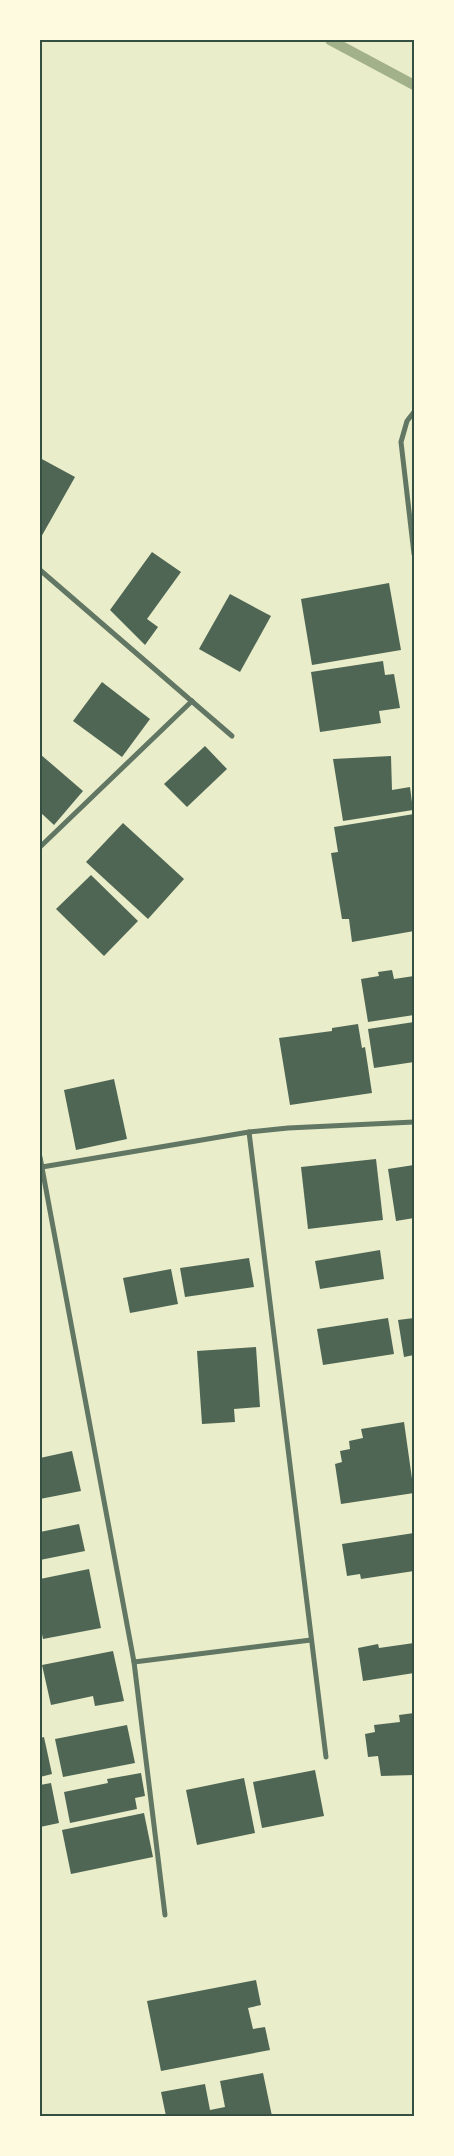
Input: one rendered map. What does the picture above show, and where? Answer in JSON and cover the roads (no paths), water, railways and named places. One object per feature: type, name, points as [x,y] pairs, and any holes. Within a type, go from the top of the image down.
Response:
[{"type":"street","points":[[414,412],[407,422],[401,442],[414,554]]},
{"type":"street","points":[[40,570],[232,736]]},
{"type":"street","points":[[40,848],[192,701]]},
{"type":"street","points":[[42,1167],[249,1132],[288,1128],[414,1122]]},
{"type":"street","points":[[249,1132],[326,1757]]},
{"type":"street","points":[[40,1157],[134,1662],[164,1914]]},
{"type":"street","points":[[134,1662],[311,1640]]},
{"type":"waterway","points":[[330,40],[414,85]]}]
